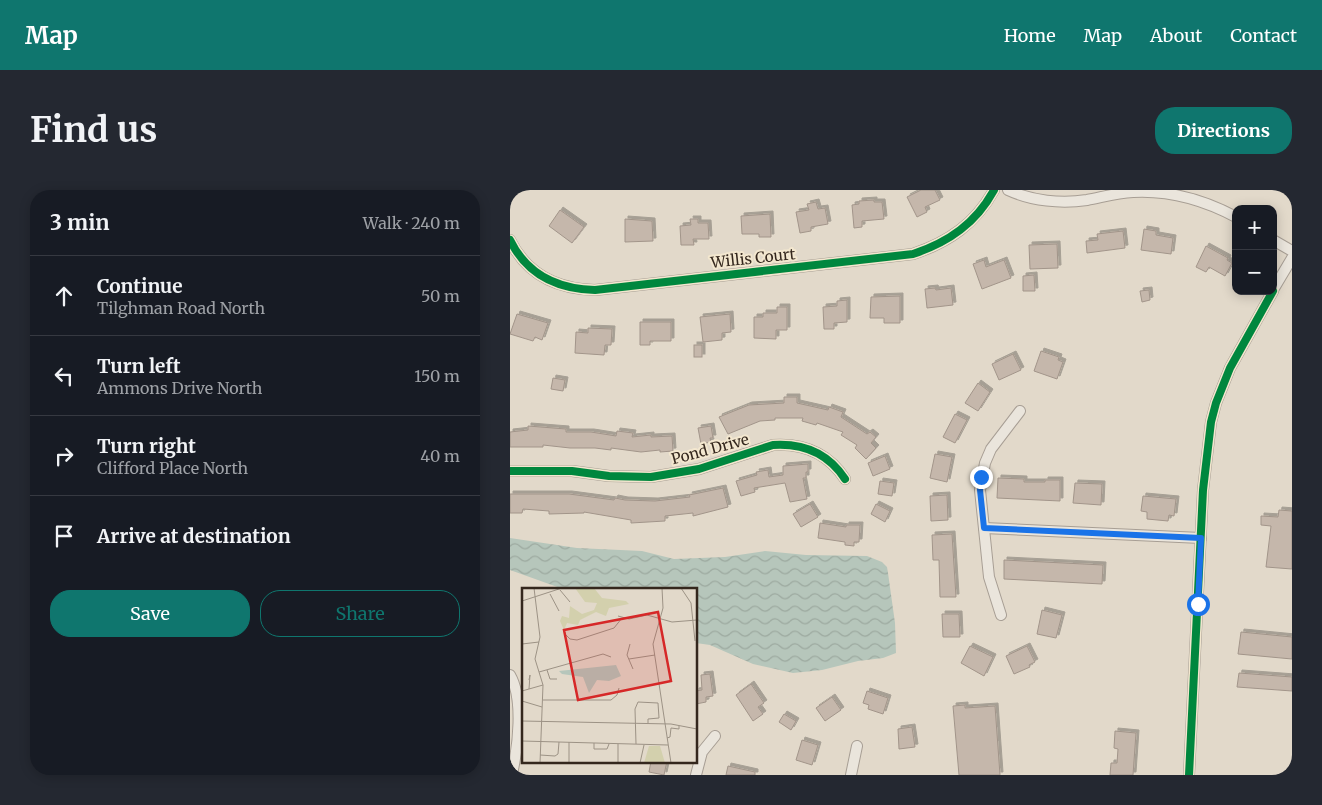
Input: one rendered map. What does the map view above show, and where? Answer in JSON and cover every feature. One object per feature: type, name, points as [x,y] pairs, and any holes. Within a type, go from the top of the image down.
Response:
[{"type":"street","name":"Willis Court","points":[[510,240],[518,254],[527,264],[550,281],[564,287],[595,290],[913,254],[931,248],[962,230],[986,205],[994,190]]},
{"type":"street","points":[[1008,190],[1050,201],[1086,200],[1134,192],[1194,194],[1232,216]]},
{"type":"street","points":[[1277,242],[1292,251]]},
{"type":"street","points":[[1277,284],[1292,258]]},
{"type":"street","points":[[1188,775],[1203,490],[1207,449],[1216,403],[1230,368],[1271,295]]},
{"type":"street","points":[[1001,615],[988,577],[980,490],[985,463],[995,442],[1020,412]]},
{"type":"street","name":"Pond Drive","points":[[510,471],[564,470],[608,476],[650,477],[699,469],[773,445],[786,444],[808,448],[819,453],[835,464],[845,479]]},
{"type":"street","points":[[984,528],[1201,538]]},
{"type":"street","points":[[510,675],[515,688],[518,730],[513,774]]},
{"type":"street","points":[[696,775],[702,752],[715,736]]},
{"type":"street","points":[[851,775],[857,746]]},
{"type":"water","points":[[510,538],[577,548],[642,551],[674,559],[725,557],[765,551],[806,555],[867,556],[882,562],[887,567],[895,623],[896,653],[883,658],[858,661],[822,670],[793,673],[753,664],[710,645],[698,643],[698,588],[560,588],[510,570]]},
{"type":"building","points":[[921,190],[935,190],[940,200],[925,207],[927,212],[917,217],[907,197]]},
{"type":"building","points":[[874,200],[874,202],[882,202],[884,219],[862,221],[862,227],[854,228],[852,205],[859,204],[859,201]]},
{"type":"building","points":[[816,202],[818,209],[825,208],[828,224],[811,227],[811,231],[800,233],[796,212],[809,210],[807,204]]},
{"type":"building","points":[[560,210],[584,227],[572,243],[549,226]]},
{"type":"building","points":[[770,214],[771,237],[759,237],[759,234],[742,234],[741,216]]},
{"type":"building","points":[[625,219],[652,221],[653,241],[625,242]]},
{"type":"building","points":[[690,219],[698,219],[698,223],[708,223],[709,239],[693,239],[694,245],[681,245],[680,226],[691,225]]},
{"type":"building","points":[[1144,229],[1156,231],[1156,235],[1173,238],[1171,254],[1141,250]]},
{"type":"building","points":[[1123,231],[1125,248],[1087,253],[1086,241],[1098,240],[1097,234]]},
{"type":"building","points":[[1057,244],[1058,268],[1030,269],[1029,245]]},
{"type":"building","points":[[1206,246],[1228,258],[1227,260],[1232,263],[1225,276],[1209,267],[1206,272],[1196,267]]},
{"type":"building","points":[[984,260],[986,267],[1004,260],[1011,278],[982,289],[973,264]]},
{"type":"building","points":[[1034,275],[1035,291],[1023,291],[1023,276]]},
{"type":"building","points":[[935,288],[936,290],[951,288],[953,305],[927,308],[925,289]]},
{"type":"building","points":[[1149,290],[1150,300],[1142,302],[1140,291]]},
{"type":"building","points":[[900,296],[900,323],[884,323],[884,318],[870,318],[871,297]]},
{"type":"building","points":[[847,300],[847,322],[834,323],[834,329],[824,329],[823,307],[837,306],[837,301]]},
{"type":"building","points":[[777,307],[787,307],[787,330],[776,330],[776,339],[754,338],[754,317],[763,317],[763,313],[777,313]]},
{"type":"building","points":[[517,314],[548,323],[542,340],[535,337],[533,341],[510,334]]},
{"type":"building","points":[[730,314],[731,332],[722,333],[722,340],[703,342],[700,317]]},
{"type":"building","points":[[640,322],[671,322],[671,341],[650,341],[650,345],[640,345]]},
{"type":"building","points":[[588,328],[612,329],[611,345],[605,345],[604,355],[575,353],[576,332],[588,333]]},
{"type":"building","points":[[694,345],[702,345],[702,357],[694,357]]},
{"type":"building","points":[[1041,351],[1059,357],[1058,360],[1063,362],[1057,379],[1034,371]]},
{"type":"building","points":[[1013,354],[1021,370],[999,380],[992,364]]},
{"type":"building","points":[[553,378],[565,380],[563,391],[551,389]]},
{"type":"building","points":[[978,383],[990,392],[978,411],[965,403]]},
{"type":"building","points":[[784,397],[797,397],[797,403],[828,410],[829,407],[843,412],[841,417],[867,434],[870,432],[876,437],[871,443],[876,448],[866,459],[855,448],[857,445],[841,435],[843,432],[817,423],[816,425],[802,421],[803,418],[775,418],[775,420],[760,421],[728,434],[719,417],[749,405],[784,403]]},
{"type":"building","points":[[955,414],[967,420],[955,443],[943,437]]},
{"type":"building","points":[[528,426],[566,429],[566,432],[591,432],[616,436],[617,431],[633,433],[632,437],[651,435],[651,437],[672,436],[673,451],[641,452],[611,448],[611,450],[543,445],[543,447],[510,447],[510,432],[528,430]]},
{"type":"building","points":[[711,426],[713,438],[710,438],[711,442],[701,444],[698,428]]},
{"type":"building","points":[[935,454],[952,457],[947,482],[930,478]]},
{"type":"building","points":[[885,456],[890,469],[873,476],[868,463]]},
{"type":"building","points":[[808,464],[806,478],[803,478],[807,499],[790,502],[785,483],[754,488],[755,492],[741,496],[736,481],[757,475],[756,472],[768,470],[769,477],[783,475],[783,466]]},
{"type":"building","points":[[998,478],[1024,479],[1024,482],[1060,480],[1060,501],[997,498]]},
{"type":"building","points":[[880,481],[894,483],[892,496],[878,494]]},
{"type":"building","points":[[1075,483],[1102,484],[1101,505],[1073,503]]},
{"type":"building","points":[[723,488],[728,507],[693,516],[693,513],[665,516],[665,521],[631,523],[631,520],[584,512],[549,514],[549,511],[523,509],[522,513],[510,513],[510,494],[569,494],[614,500],[615,498],[655,501],[690,497],[689,495]]},
{"type":"building","points":[[947,495],[948,520],[931,521],[930,496]]},
{"type":"building","points":[[1143,496],[1176,499],[1174,516],[1169,515],[1168,521],[1147,519],[1147,512],[1141,511]]},
{"type":"building","points":[[810,504],[818,517],[801,527],[793,514]]},
{"type":"building","points":[[876,504],[890,511],[885,522],[871,514]]},
{"type":"building","points":[[1279,510],[1292,511],[1292,569],[1266,567],[1271,526],[1261,525],[1261,516],[1278,517]]},
{"type":"building","points":[[820,523],[846,527],[846,525],[860,525],[859,542],[854,542],[854,546],[845,545],[845,542],[818,538]]},
{"type":"building","points":[[952,534],[956,597],[940,597],[939,560],[933,560],[932,535]]},
{"type":"building","points":[[1004,560],[1103,565],[1102,584],[1004,579]]},
{"type":"building","points":[[1042,610],[1062,615],[1056,638],[1037,634]]},
{"type":"building","points":[[942,614],[959,614],[960,637],[943,637]]},
{"type":"building","points":[[1241,632],[1292,637],[1292,659],[1238,654]]},
{"type":"building","points":[[970,646],[993,657],[984,676],[961,663]]},
{"type":"building","points":[[1027,646],[1035,662],[1029,665],[1030,667],[1014,674],[1006,656]]},
{"type":"building","points":[[1239,673],[1292,677],[1292,691],[1237,687]]},
{"type":"building","points":[[710,674],[713,696],[706,697],[706,702],[698,704],[698,691],[702,690],[701,675]]},
{"type":"building","points":[[751,684],[764,703],[758,707],[763,714],[753,721],[736,695]]},
{"type":"building","points":[[867,691],[888,698],[883,714],[868,709],[869,705],[863,703]]},
{"type":"building","points":[[832,697],[841,710],[825,721],[816,708]]},
{"type":"building","points":[[965,705],[965,708],[995,706],[1000,775],[959,775],[953,706]]},
{"type":"building","points":[[784,714],[796,721],[791,730],[779,722]]},
{"type":"building","points":[[912,727],[915,747],[899,749],[898,729]]},
{"type":"building","points":[[1115,731],[1136,733],[1133,775],[1110,775],[1111,763],[1117,763],[1118,749],[1114,748]]},
{"type":"building","points":[[802,740],[818,745],[812,765],[796,760]]},
{"type":"building","points":[[651,762],[667,762],[664,775],[649,772]]},
{"type":"building","points":[[728,766],[755,772],[755,775],[726,775]]},
{"type":"cycle path","points":[[510,240],[525,262],[545,278],[568,287],[595,290],[913,254],[938,244],[960,230],[979,212],[994,190]]},
{"type":"cycle path","points":[[1189,775],[1203,490],[1211,422],[1216,403],[1230,368],[1271,295]]},
{"type":"cycle path","points":[[510,471],[572,471],[609,476],[651,477],[699,469],[773,445],[784,445],[805,448],[823,456],[831,462],[845,479]]},
{"type":"route","points":[[981,477],[980,490],[984,528],[1201,538],[1198,604]]}]
